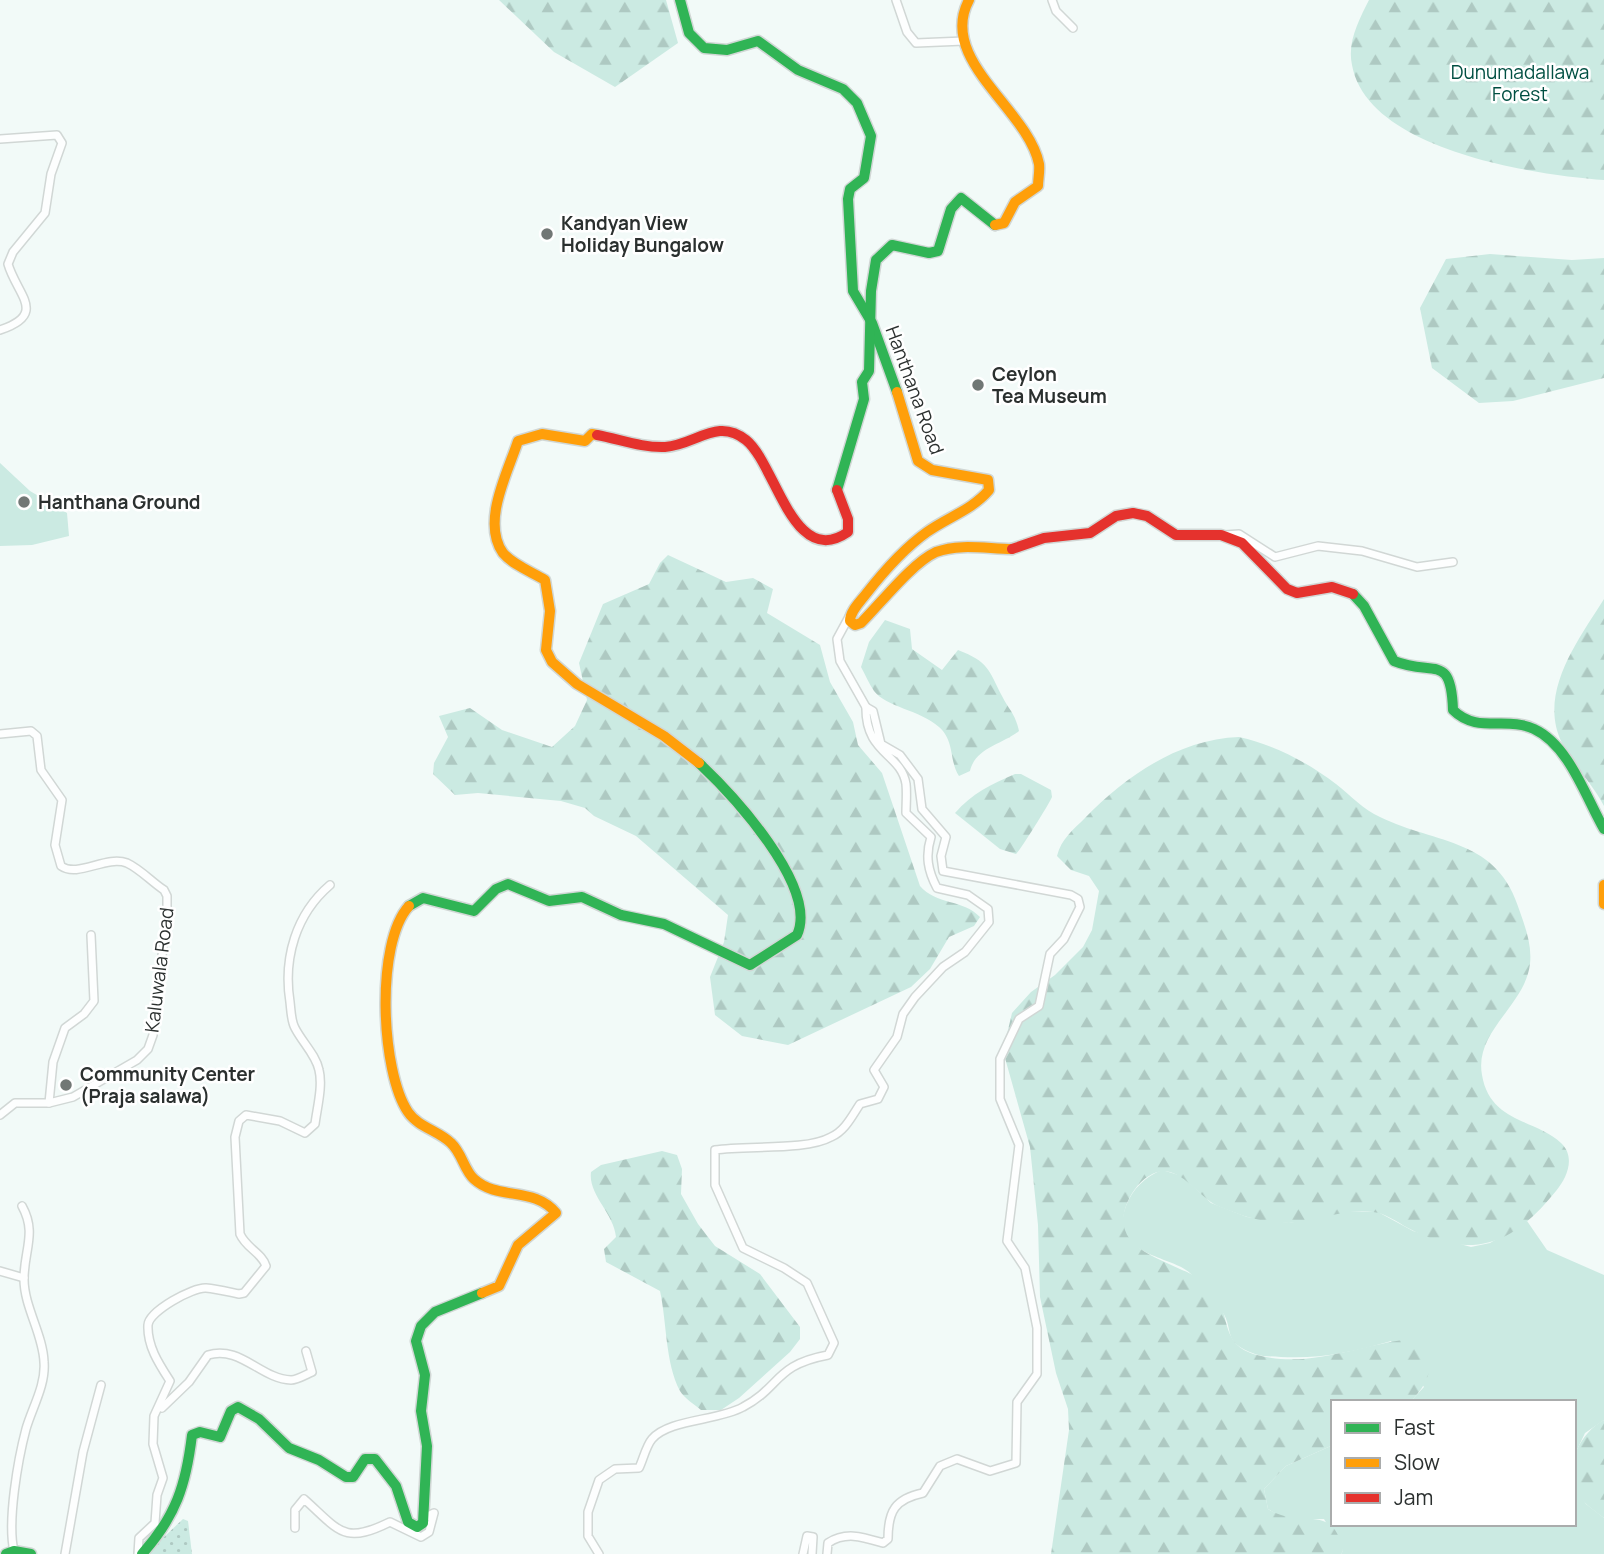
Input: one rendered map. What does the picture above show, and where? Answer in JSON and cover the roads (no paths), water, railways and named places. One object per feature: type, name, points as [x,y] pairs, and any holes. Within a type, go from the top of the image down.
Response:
[{"type":"street","name":"Hanthana Road","points":[[680,0],[691,36],[702,47],[726,53],[758,41],[799,70],[843,89],[857,103],[871,136],[869,162],[864,178],[850,189],[848,199],[853,290],[872,323],[889,367],[918,461],[924,469],[988,480],[989,490],[981,500],[926,532],[880,577],[850,615]]},
{"type":"street","points":[[896,0],[907,32],[916,43],[964,41]]},
{"type":"street","points":[[425,1517],[427,1446],[421,1411],[425,1375],[416,1341],[421,1326],[435,1312],[499,1286],[506,1278],[518,1245],[552,1222],[556,1213],[551,1204],[542,1198],[503,1191],[474,1179],[461,1153],[452,1142],[424,1126],[407,1111],[385,1012],[385,970],[398,922],[409,905],[423,898],[457,909],[474,911],[496,889],[508,884],[549,901],[582,897],[621,915],[664,925],[750,965],[767,956],[801,929],[801,914],[793,883],[761,832],[726,788],[692,756],[579,684],[550,660],[543,643],[550,614],[545,580],[504,554],[495,537],[494,521],[518,441],[527,435],[546,433],[584,441],[592,434],[666,447],[715,429],[734,432],[759,453],[794,521],[803,532],[831,540],[841,538],[848,532],[848,519],[836,494],[864,399],[862,382],[869,371],[871,291],[876,260],[892,245],[929,253],[938,251],[951,209],[961,198],[969,202],[990,224],[997,226],[1004,223],[1016,202],[1038,186],[1039,165],[1026,133],[986,83],[964,41],[960,18],[969,0]]},
{"type":"street","points":[[1052,0],[1056,11],[1073,28]]},
{"type":"street","points":[[0,139],[57,135],[62,143],[51,174],[45,213],[13,252],[8,264],[28,303],[25,314],[19,324],[0,330]]},
{"type":"street","points":[[850,615],[855,625],[861,623],[922,562],[937,552],[967,547],[1012,549],[1044,538],[1090,533],[1116,516],[1133,513],[1147,516],[1176,535],[1239,534],[1275,557],[1318,546],[1362,551],[1417,567],[1452,562]]},
{"type":"street","points":[[1221,535],[1242,543],[1287,589],[1297,593],[1332,587],[1353,594],[1364,606],[1394,661],[1404,665],[1439,669],[1447,675],[1452,684],[1453,710],[1465,721],[1520,726],[1543,734],[1581,783],[1604,829]]},
{"type":"street","points":[[599,1554],[588,1536],[588,1512],[599,1480],[615,1469],[639,1468],[652,1438],[670,1426],[717,1418],[743,1407],[792,1366],[828,1355],[834,1343],[807,1283],[784,1268],[743,1248],[715,1185],[715,1150],[813,1143],[832,1137],[846,1125],[860,1104],[878,1099],[884,1087],[874,1070],[897,1037],[904,1014],[915,997],[943,967],[965,952],[989,922],[988,909],[968,895],[937,888],[929,872],[927,850],[931,837],[906,813],[906,782],[892,759],[873,744],[866,708],[840,661],[837,639],[850,615]]},
{"type":"street","points":[[827,1554],[828,1543],[839,1536],[861,1536],[883,1543],[887,1539],[888,1521],[894,1504],[907,1496],[923,1493],[940,1466],[957,1459],[990,1471],[1016,1463],[1017,1402],[1037,1374],[1037,1328],[1025,1268],[1007,1241],[1019,1145],[1000,1099],[1000,1059],[1019,1019],[1039,1006],[1051,954],[1064,939],[1080,907],[1078,899],[1071,895],[943,871],[941,856],[946,836],[922,808],[918,779],[900,755],[881,744],[873,711],[866,708]]},
{"type":"street","name":"Kaluwala Road","points":[[0,734],[31,731],[37,736],[41,770],[62,800],[55,845],[61,866],[73,869],[106,861],[126,863],[167,896],[153,1035],[148,1049],[137,1060],[73,1097],[48,1103],[15,1103],[0,1115]]},
{"type":"street","points":[[295,1528],[295,1510],[304,1499],[334,1525],[353,1536],[365,1535],[390,1522],[421,1537],[429,1532],[434,1513],[425,1517],[417,1527],[408,1522],[396,1486],[375,1459],[365,1459],[353,1477],[345,1477],[319,1460],[289,1448],[259,1419],[238,1407],[231,1411],[220,1437],[215,1438],[200,1432],[192,1435],[186,1482],[153,1549],[140,1554],[139,1538],[155,1523],[157,1495],[163,1478],[153,1444],[154,1416],[170,1381],[153,1355],[148,1325],[151,1316],[192,1290],[206,1288],[239,1294],[266,1266],[264,1260],[244,1244],[240,1234],[235,1136],[239,1121],[246,1115],[280,1121],[305,1133],[315,1124],[320,1073],[317,1063],[294,1026],[288,988],[291,944],[316,898],[330,886]]},
{"type":"street","points":[[1604,886],[1604,904]]},
{"type":"street","points":[[48,1103],[53,1062],[65,1028],[84,1014],[94,1001],[92,935]]},
{"type":"street","points":[[22,1206],[31,1224],[24,1278],[44,1362],[37,1399],[26,1430],[13,1508],[10,1553],[31,1554]]},
{"type":"street","points":[[0,1271],[24,1278]]},
{"type":"street","points":[[154,1416],[189,1382],[208,1355],[218,1352],[232,1354],[259,1368],[292,1380],[312,1372],[306,1351]]},
{"type":"street","points":[[65,1554],[83,1451],[101,1385]]},
{"type":"street","points":[[803,1554],[807,1536],[813,1537],[812,1554]]},
{"type":"place","name":"Kandyan View Holiday Bungalow","points":[[547,234]]},
{"type":"place","name":"Ceylon Tea Museum","points":[[978,385]]},
{"type":"place","name":"Hanthana Ground","points":[[24,502]]},
{"type":"place","name":"Community Center (Praja salawa)","points":[[66,1085]]},
{"type":"park label","name":"Dunumadallawa Forest","points":[[1520,83]]}]
